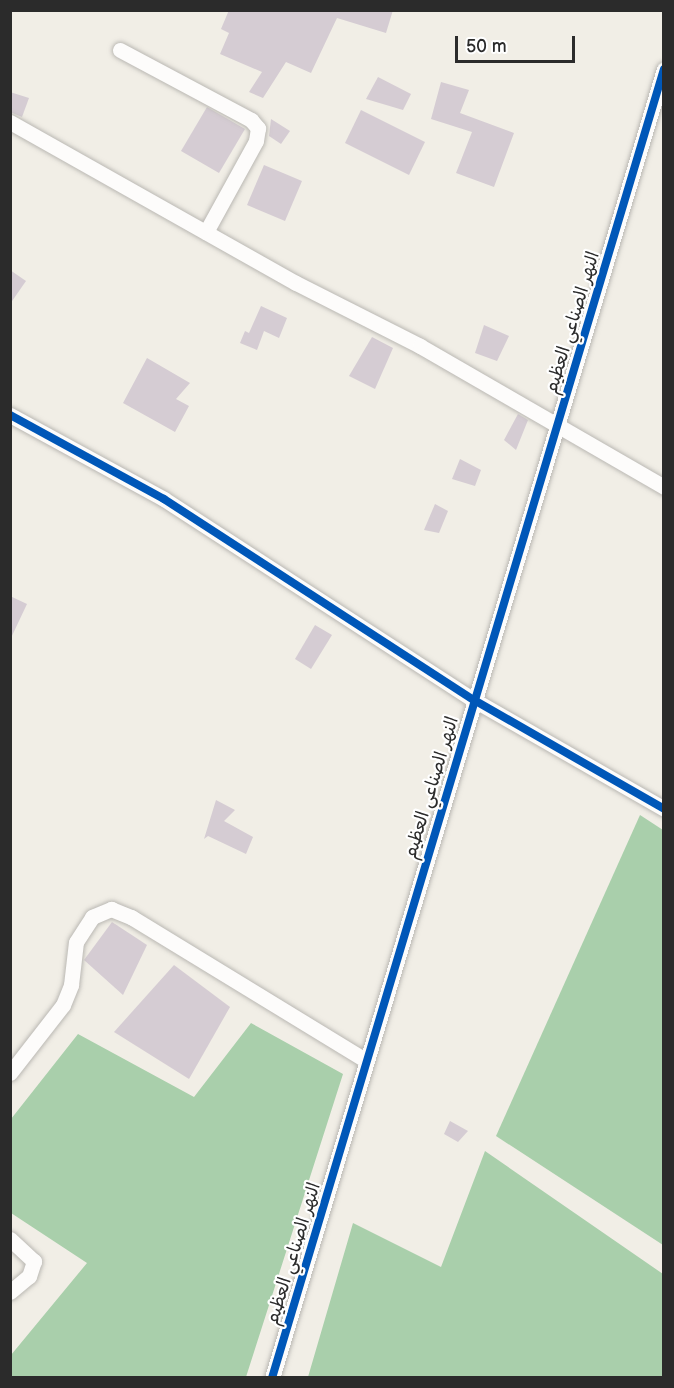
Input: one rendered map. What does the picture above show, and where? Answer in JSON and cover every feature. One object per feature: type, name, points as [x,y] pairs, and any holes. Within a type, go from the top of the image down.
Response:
[{"type":"street","points":[[120,50],[251,120],[258,128],[256,141],[206,232]]},
{"type":"street","name":"النهر الصناعي العظيم","points":[[272,1377],[663,69]]},
{"type":"street","points":[[10,122],[206,232],[420,346],[663,487]]},
{"type":"street","points":[[10,415],[164,499],[474,700],[663,809]]},
{"type":"street","points":[[10,1073],[63,1005],[71,985],[76,942],[92,917],[111,909],[131,917],[367,1060]]},
{"type":"street","points":[[10,1239],[34,1261],[29,1276],[10,1292]]},
{"type":"green space","points":[[640,815],[663,830],[663,1245],[496,1136]]},
{"type":"green space","points":[[251,1023],[343,1074],[246,1377],[11,1377],[11,1355],[87,1263],[11,1213],[11,1119],[78,1034],[194,1097]]},
{"type":"green space","points":[[485,1151],[663,1274],[663,1377],[308,1377],[353,1223],[441,1267]]},
{"type":"building","points":[[229,10],[393,10],[386,33],[337,18],[311,73],[286,62],[263,98],[249,92],[262,72],[220,54],[229,33],[221,29]]},
{"type":"building","points":[[378,77],[411,94],[403,110],[366,99]]},
{"type":"building","points":[[441,82],[469,90],[460,113],[514,133],[494,187],[456,173],[472,132],[431,119]]},
{"type":"building","points":[[10,92],[29,98],[22,117],[10,112]]},
{"type":"building","points":[[207,107],[245,129],[219,173],[181,151]]},
{"type":"building","points":[[361,110],[425,142],[409,175],[345,143]]},
{"type":"building","points":[[271,119],[290,131],[281,144],[269,136]]},
{"type":"building","points":[[264,165],[302,181],[285,221],[247,205]]},
{"type":"building","points":[[10,270],[26,281],[10,304]]},
{"type":"building","points":[[261,306],[287,318],[279,338],[264,331],[257,350],[240,343],[245,331],[249,333]]},
{"type":"building","points":[[484,325],[509,336],[497,361],[475,353]]},
{"type":"building","points":[[372,337],[393,348],[375,389],[349,376]]},
{"type":"building","points":[[147,358],[190,383],[176,399],[189,406],[175,432],[123,403]]},
{"type":"building","points":[[518,414],[528,420],[516,450],[504,440]]},
{"type":"building","points":[[460,459],[481,470],[475,486],[452,479]]},
{"type":"building","points":[[435,504],[448,511],[439,533],[424,530]]},
{"type":"building","points":[[10,596],[27,604],[10,640]]},
{"type":"building","points":[[315,625],[332,635],[311,669],[295,659]]},
{"type":"building","points":[[216,800],[235,810],[224,821],[253,837],[246,854],[208,836],[204,839]]},
{"type":"building","points":[[112,922],[147,945],[123,995],[84,960]]},
{"type":"building","points":[[174,965],[230,1007],[189,1079],[114,1032]]},
{"type":"building","points":[[450,1121],[468,1131],[458,1142],[444,1134]]},
{"type":"cycle path","points":[[272,1378],[664,69]]},
{"type":"cycle path","points":[[10,415],[164,499],[474,700],[664,809]]}]
